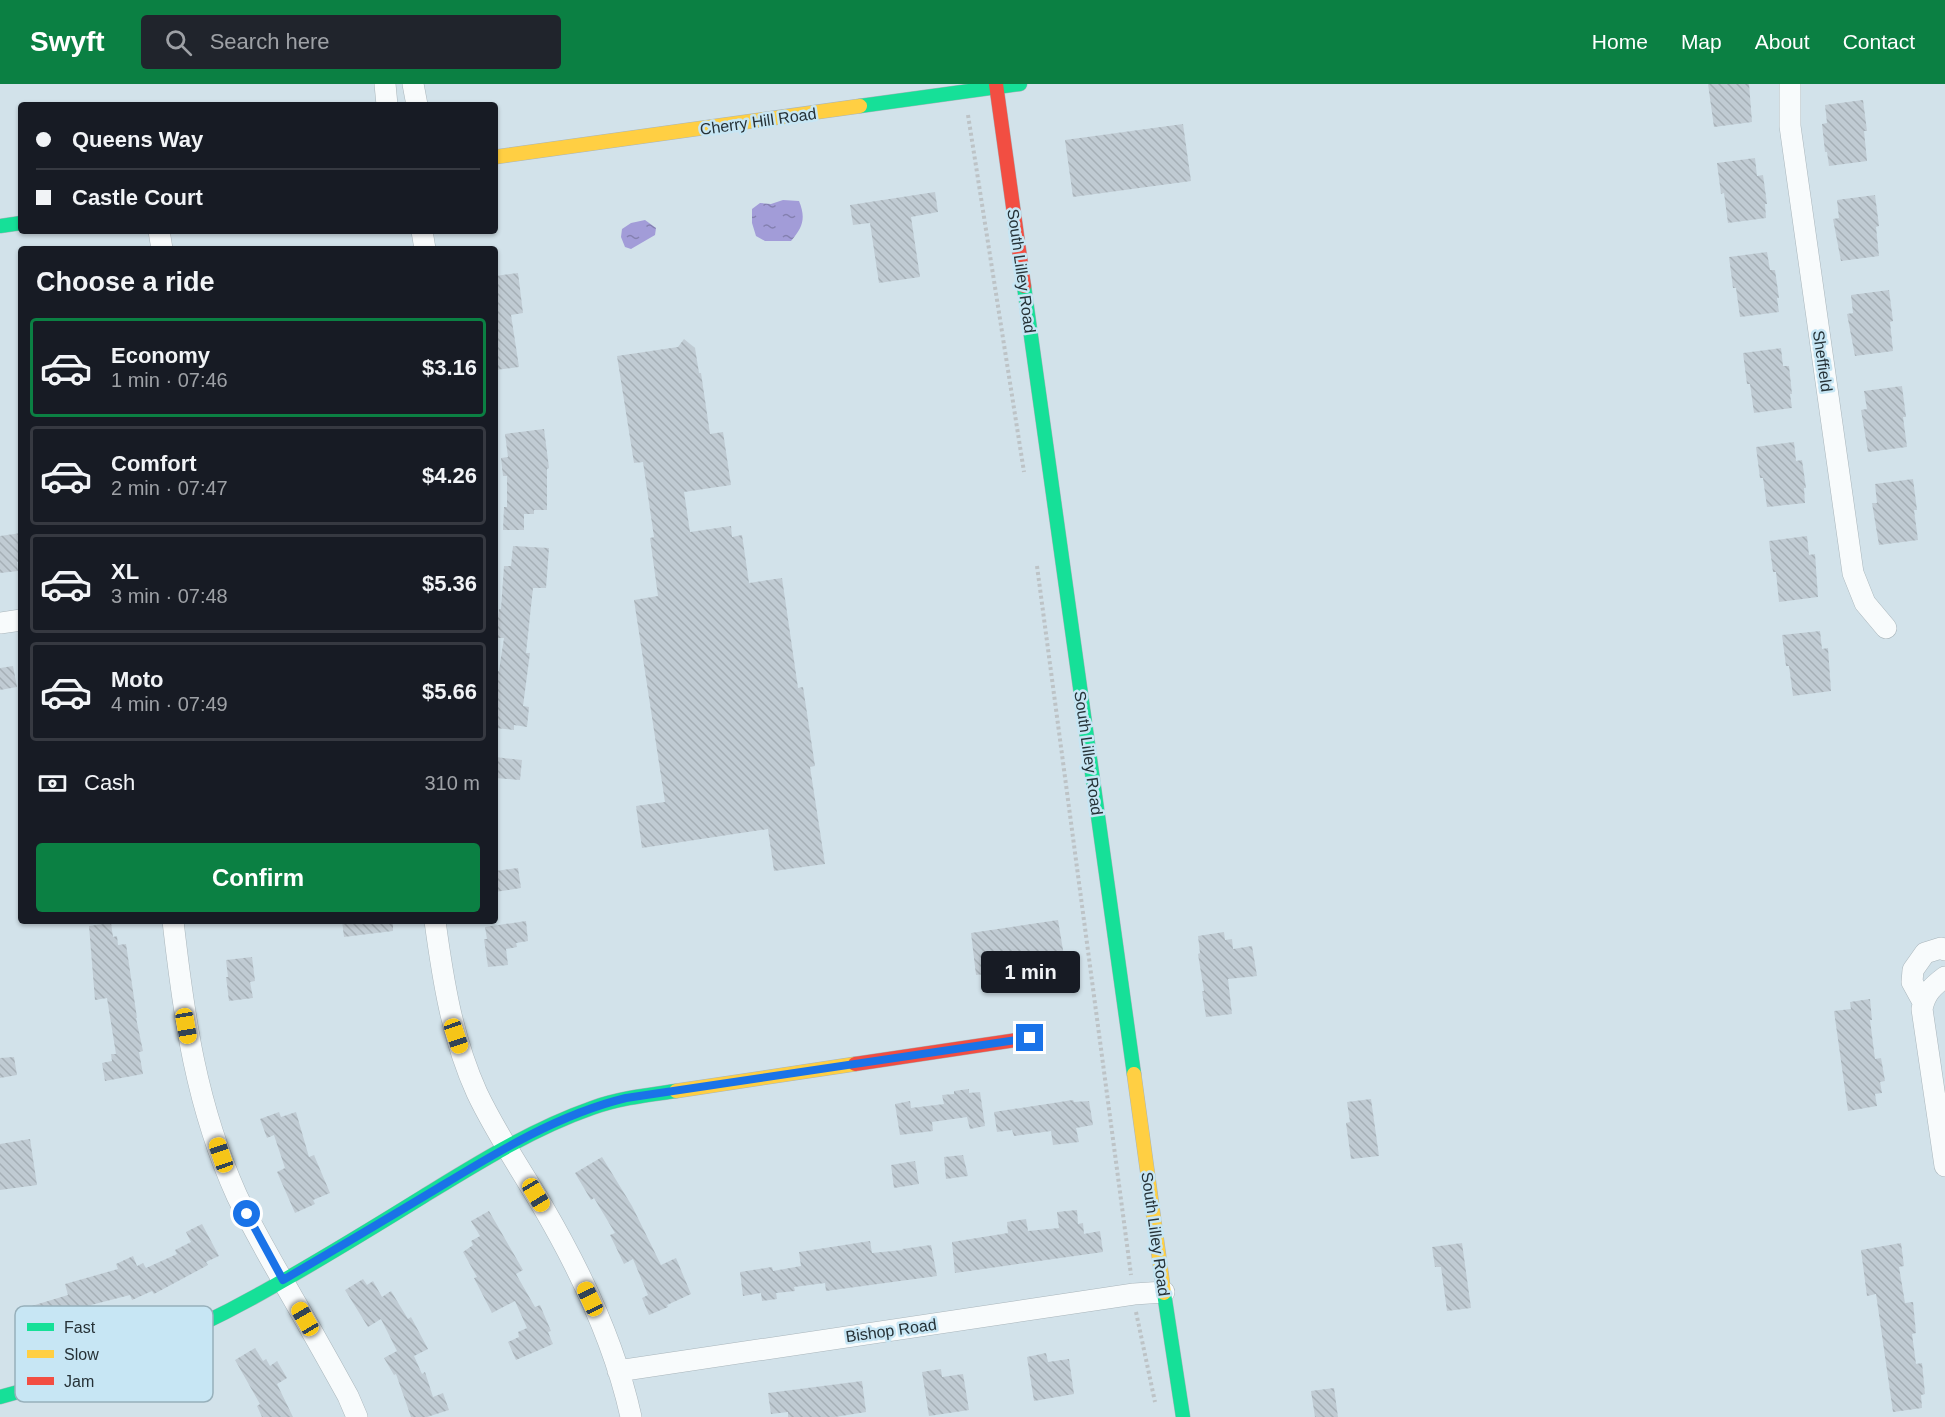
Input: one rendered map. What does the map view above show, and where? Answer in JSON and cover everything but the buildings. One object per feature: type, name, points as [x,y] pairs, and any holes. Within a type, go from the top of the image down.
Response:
[{"type":"street","points":[[385,84],[387,102]]},
{"type":"street","points":[[413,84],[416,102]]},
{"type":"street","name":"Cherry Hill Road","points":[[498,157],[1020,84]]},
{"type":"street","name":"Sheffield","points":[[1790,84],[1790,126],[1853,573],[1865,603],[1886,628]]},
{"type":"street","name":"South Lilley Road","points":[[997,86],[1183,1417]]},
{"type":"street","points":[[0,226],[18,223]]},
{"type":"street","points":[[0,623],[18,620]]},
{"type":"street","points":[[173,924],[189,1045],[208,1119],[238,1196],[348,1396],[357,1417]]},
{"type":"street","points":[[435,924],[444,989],[456,1036],[477,1093],[573,1262],[598,1317],[618,1371],[631,1417]]},
{"type":"street","points":[[1923,1002],[1912,982],[1914,970],[1925,953],[1941,948],[1945,950]]},
{"type":"street","points":[[1945,977],[1932,986],[1923,1002],[1922,1009],[1945,1166]]},
{"type":"street","points":[[213,1320],[507,1147],[567,1117],[607,1103],[626,1098],[1030,1038]]},
{"type":"street","name":"Bishop Road","points":[[618,1371],[1134,1294],[1164,1292]]},
{"type":"street","points":[[0,1397],[15,1393]]},
{"type":"path","points":[[965,92],[1026,482]]},
{"type":"path","points":[[1037,563],[1134,1294],[1157,1412]]},
{"type":"water","points":[[783,200],[799,201],[801,207],[803,217],[801,227],[795,236],[791,241],[765,241],[756,236],[752,223],[752,209],[760,203],[771,204]]},
{"type":"water","points":[[645,220],[656,228],[655,235],[631,249],[625,247],[621,237],[622,229],[631,223]]},
{"type":"traffic: fast","points":[[860,106],[1020,84]]},
{"type":"traffic: fast","points":[[0,226],[18,223]]},
{"type":"traffic: fast","points":[[1024,286],[1134,1074]]},
{"type":"traffic: fast","points":[[213,1318],[310,1265],[527,1136],[592,1108],[634,1097],[676,1091]]},
{"type":"traffic: fast","points":[[1164,1293],[1183,1417]]},
{"type":"traffic: fast","points":[[0,1397],[15,1393]]},
{"type":"traffic: slow","points":[[498,157],[860,106]]},
{"type":"traffic: slow","points":[[676,1091],[855,1064]]},
{"type":"traffic: slow","points":[[1134,1074],[1164,1293]]},
{"type":"traffic: jam","points":[[996,84],[1024,286]]},
{"type":"traffic: jam","points":[[855,1064],[1030,1038]]},
{"type":"route","points":[[247,1214],[283,1280],[538,1130],[607,1103],[626,1098],[1030,1038]]}]
